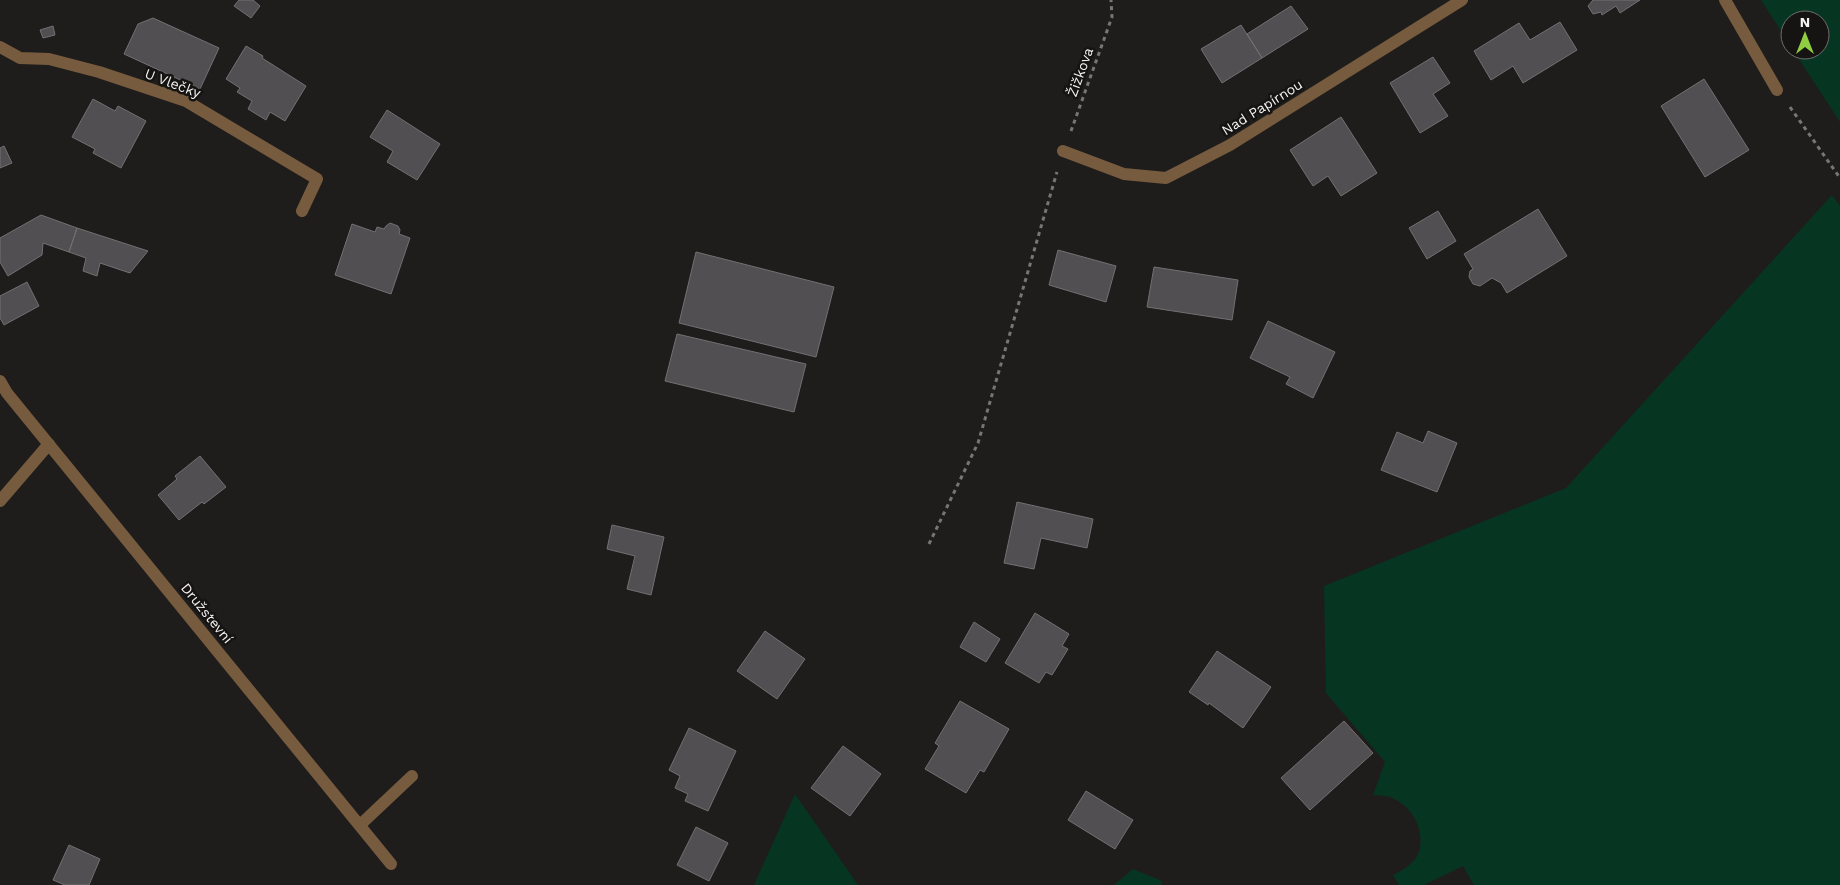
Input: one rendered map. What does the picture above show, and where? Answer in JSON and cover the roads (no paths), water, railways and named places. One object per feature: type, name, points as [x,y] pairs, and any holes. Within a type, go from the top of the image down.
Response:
[{"type":"street","name":"Nad Papírnou","points":[[1063,150],[1124,174],[1166,178],[1230,145],[1462,0]]},
{"type":"street","points":[[1725,0],[1778,90]]},
{"type":"street","name":"U Vlečky","points":[[0,47],[20,58],[49,59],[99,72],[186,101],[317,179],[302,211]]},
{"type":"street","name":"Družstevní","points":[[0,381],[7,393],[391,864]]},
{"type":"street","points":[[0,501],[49,444]]},
{"type":"street","points":[[360,825],[412,776]]}]
